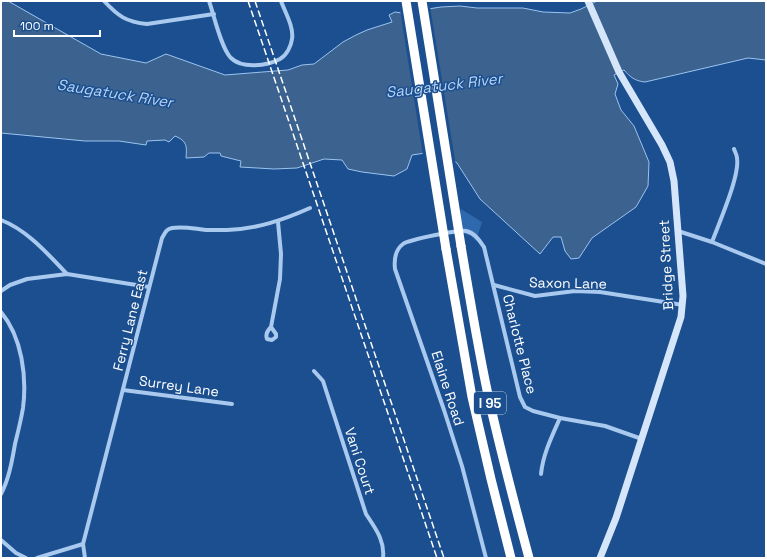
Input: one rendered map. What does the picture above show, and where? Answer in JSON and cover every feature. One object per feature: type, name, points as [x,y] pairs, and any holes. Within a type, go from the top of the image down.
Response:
[{"type":"highway","name":"I 95","points":[[406,1],[446,249],[474,404],[511,558]]},
{"type":"highway","name":"I 95","points":[[422,1],[475,329],[487,391],[506,472],[529,558]]},
{"type":"main road","name":"Bridge Street","points":[[588,2],[619,72],[662,144],[670,162],[674,181],[683,305],[681,317],[642,439],[616,518],[600,558]]},
{"type":"street","points":[[104,1],[122,19],[136,23],[147,24],[214,14]]},
{"type":"street","points":[[209,1],[225,48],[232,59],[245,64],[262,64],[282,58],[288,51],[292,43],[292,31],[281,1]]},
{"type":"street","points":[[712,242],[733,185],[737,169],[737,158],[734,149]]},
{"type":"street","name":"Ferry Lane East","points":[[85,558],[83,544],[149,287],[162,238],[166,231],[171,228],[183,227],[206,230],[248,228],[278,222],[310,208]]},
{"type":"street","points":[[1,220],[14,225],[48,254],[67,274]]},
{"type":"street","points":[[272,327],[280,279],[278,222]]},
{"type":"street","name":"Elaine Road","points":[[486,558],[462,466],[394,261],[397,251],[403,244],[419,238],[465,230],[475,235],[484,247],[494,285]]},
{"type":"street","points":[[677,231],[712,242],[766,264]]},
{"type":"street","points":[[1,291],[10,285],[27,279],[67,274],[149,287]]},
{"type":"street","name":"Saxon Lane","points":[[494,285],[534,296],[575,291],[600,292],[683,305]]},
{"type":"street","name":"Charlotte Place","points":[[494,285],[520,397],[525,407],[533,411],[560,418]]},
{"type":"street","points":[[1,312],[14,333],[22,361],[24,387],[23,408],[11,466],[1,494]]},
{"type":"street","name":"Vani Court","points":[[314,371],[323,381],[363,506],[382,541],[383,558]]},
{"type":"street","name":"Surrey Lane","points":[[123,390],[232,404]]},
{"type":"street","points":[[541,474],[547,446],[560,418],[604,426],[642,439]]},
{"type":"street","points":[[1,540],[16,553],[26,558]]},
{"type":"street","points":[[37,558],[83,544]]},
{"type":"shaded area","points":[[461,209],[482,222],[476,241],[471,236],[459,232],[459,215]]},
{"type":"water","name":"Saugatuck River","points":[[1,1],[8,1],[101,54],[146,63],[166,54],[225,75],[288,70],[302,65],[314,64],[343,42],[356,35],[392,22],[389,15],[395,12],[402,13],[441,7],[460,6],[477,8],[523,8],[543,12],[570,13],[597,1],[766,1],[766,60],[748,58],[645,82],[638,81],[628,75],[624,70],[614,75],[618,84],[615,94],[621,110],[634,126],[649,162],[648,186],[636,207],[592,238],[579,258],[571,259],[565,251],[561,237],[553,237],[540,254],[480,199],[457,163],[439,151],[412,155],[407,169],[394,176],[348,169],[342,160],[324,159],[297,168],[274,169],[240,167],[241,161],[221,156],[220,153],[209,153],[204,157],[186,158],[184,142],[175,136],[169,142],[165,140],[147,141],[146,145],[119,141],[85,141],[1,133]]},
{"type":"pier","points":[[430,6],[456,166],[438,153],[423,156],[400,10]]},
{"type":"railway","points":[[248,1],[437,558]]},
{"type":"railway","points":[[255,1],[444,558]]}]
